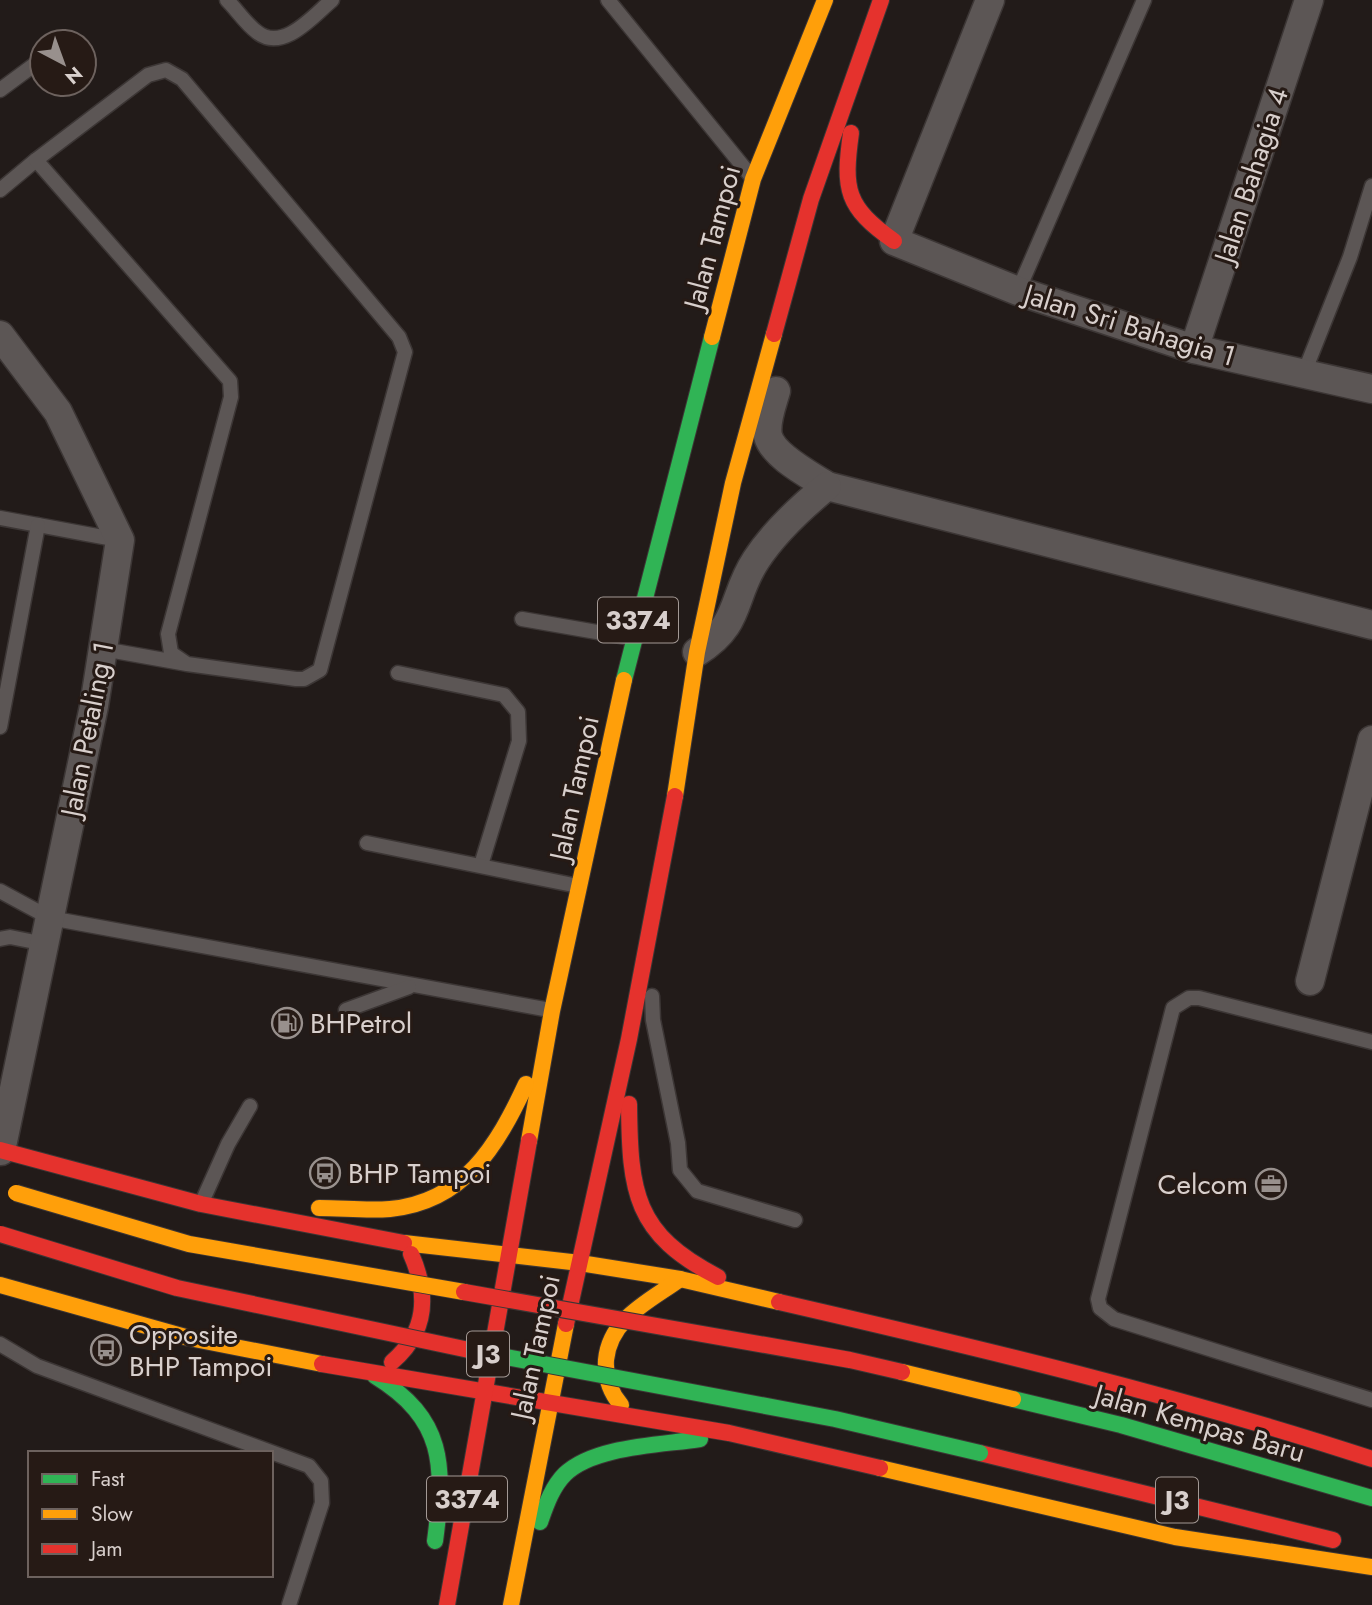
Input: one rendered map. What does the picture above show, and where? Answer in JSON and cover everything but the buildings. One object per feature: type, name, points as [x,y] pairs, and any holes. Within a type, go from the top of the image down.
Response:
[{"type":"main road","name":"Jalan Tampoi","points":[[447,1605],[487,1392],[552,1010],[633,638],[752,179],[825,0]]},
{"type":"main road","name":"Jalan Tampoi","points":[[511,1605],[550,1405],[629,1039],[674,800],[696,652],[733,483],[811,199],[881,0]]},
{"type":"main road","points":[[871,24],[855,102],[844,181],[853,207],[864,222],[894,241]]},
{"type":"main road","points":[[226,1208],[398,1209],[430,1202],[458,1188],[482,1167],[505,1131],[547,1037]]},
{"type":"main road","points":[[629,1039],[629,1141],[634,1188],[644,1218],[674,1253],[709,1273],[771,1300]]},
{"type":"main road","points":[[1,1151],[201,1204],[405,1243],[580,1263],[680,1279],[1046,1364],[1244,1417],[1372,1459]]},
{"type":"main road","name":"Jalan Kempas Baru","points":[[0,1187],[189,1244],[850,1360],[1121,1425],[1372,1498]]},
{"type":"main road","name":"J3","points":[[0,1234],[177,1288],[467,1350],[835,1419],[1345,1543]]},
{"type":"main road","points":[[372,1374],[409,1348],[420,1330],[424,1290],[420,1272],[405,1243]]},
{"type":"main road","points":[[637,1419],[618,1402],[606,1379],[605,1353],[614,1329],[632,1310],[656,1299],[680,1279]]},
{"type":"main road","points":[[0,1285],[189,1338],[372,1374],[729,1433],[1175,1537],[1372,1567]]},
{"type":"main road","points":[[372,1374],[410,1399],[431,1430],[442,1497],[433,1551]]},
{"type":"main road","points":[[517,1605],[548,1497],[566,1472],[595,1458],[729,1433]]},
{"type":"street","points":[[894,241],[990,0]]},
{"type":"street","name":"Jalan Bahagia 4","points":[[1194,349],[1309,0]]},
{"type":"street","points":[[811,199],[814,238],[768,422],[768,438],[787,461],[827,486],[1372,625]]},
{"type":"street","name":"Jalan Sri Bahagia 1","points":[[894,241],[1018,291],[1194,349],[1372,389]]},
{"type":"street","points":[[0,335],[58,412],[120,540]]},
{"type":"street","points":[[696,652],[716,640],[730,622],[755,561],[790,517],[827,486]]},
{"type":"street","name":"Jalan Petaling 1","points":[[1,1151],[94,706],[120,540]]},
{"type":"street","points":[[1310,981],[1372,740]]},
{"type":"lane","points":[[227,0],[259,34],[277,38],[296,31],[331,0]]},
{"type":"lane","points":[[608,0],[752,179]]},
{"type":"lane","points":[[1018,291],[1144,0]]},
{"type":"lane","points":[[0,90],[28,70]]},
{"type":"lane","points":[[0,190],[148,75],[166,70],[174,73],[404,344],[404,360],[320,670],[304,679],[296,679],[103,649]]},
{"type":"lane","points":[[36,160],[230,381],[231,397],[168,635],[171,653],[187,664]]},
{"type":"lane","points":[[1304,373],[1350,257],[1372,186]]},
{"type":"lane","points":[[0,518],[120,540]]},
{"type":"lane","points":[[0,727],[38,524]]},
{"type":"lane","points":[[522,619],[633,638]]},
{"type":"lane","points":[[146,657],[168,635]]},
{"type":"lane","points":[[398,673],[504,695],[518,712],[519,741],[481,865]]},
{"type":"lane","points":[[367,843],[580,886]]},
{"type":"lane","points":[[660,866],[651,970],[653,1020],[678,1143],[680,1170],[697,1191],[795,1220]]},
{"type":"lane","points":[[0,891],[47,931]]},
{"type":"lane","points":[[0,939],[47,931],[552,1010]]},
{"type":"lane","points":[[346,1010],[410,987]]},
{"type":"lane","points":[[1372,1042],[1199,998],[1189,998],[1173,1008],[1098,1299],[1101,1308],[1114,1319],[1372,1400]]},
{"type":"lane","points":[[201,1204],[228,1144],[250,1106]]},
{"type":"lane","points":[[0,1344],[37,1366],[268,1451]]},
{"type":"lane","points":[[273,1453],[309,1466],[321,1481],[322,1503],[289,1605]]},
{"type":"traffic: fast","points":[[624,680],[712,337]]},
{"type":"traffic: fast","points":[[469,1350],[835,1419],[980,1453]]},
{"type":"traffic: fast","points":[[375,1376],[398,1392],[415,1409],[435,1446],[440,1489],[435,1541]]},
{"type":"traffic: fast","points":[[1013,1399],[1121,1425],[1372,1498]]},
{"type":"traffic: fast","points":[[540,1522],[556,1485],[578,1465],[610,1452],[700,1439]]},
{"type":"traffic: slow","points":[[712,337],[753,179],[825,0]]},
{"type":"traffic: slow","points":[[675,796],[697,652],[733,483],[774,334]]},
{"type":"traffic: slow","points":[[529,1141],[552,1011],[624,680]]},
{"type":"traffic: slow","points":[[319,1208],[390,1209],[416,1204],[438,1195],[458,1183],[490,1149],[526,1084]]},
{"type":"traffic: slow","points":[[16,1193],[189,1244],[464,1292]]},
{"type":"traffic: slow","points":[[404,1243],[580,1263],[680,1279],[779,1302]]},
{"type":"traffic: slow","points":[[621,1405],[607,1378],[609,1345],[615,1333],[633,1312],[680,1279]]},
{"type":"traffic: slow","points":[[0,1285],[189,1338],[322,1364]]},
{"type":"traffic: slow","points":[[511,1605],[566,1324]]},
{"type":"traffic: slow","points":[[902,1372],[1013,1399]]},
{"type":"traffic: slow","points":[[880,1468],[1175,1537],[1372,1567]]},
{"type":"traffic: jam","points":[[774,334],[811,199],[881,0]]},
{"type":"traffic: jam","points":[[851,133],[848,169],[851,196],[866,218],[894,241]]},
{"type":"traffic: jam","points":[[566,1324],[629,1039],[675,796]]},
{"type":"traffic: jam","points":[[629,1104],[635,1186],[642,1207],[653,1227],[669,1244],[690,1261],[718,1277]]},
{"type":"traffic: jam","points":[[447,1605],[529,1141]]},
{"type":"traffic: jam","points":[[0,1150],[201,1204],[404,1243]]},
{"type":"traffic: jam","points":[[0,1234],[177,1288],[469,1350]]},
{"type":"traffic: jam","points":[[392,1362],[412,1338],[421,1312],[421,1284],[411,1254]]},
{"type":"traffic: jam","points":[[464,1292],[850,1360],[902,1372]]},
{"type":"traffic: jam","points":[[779,1302],[1151,1393],[1372,1459]]},
{"type":"traffic: jam","points":[[322,1364],[729,1433],[880,1468]]},
{"type":"traffic: jam","points":[[980,1453],[1333,1540]]},
{"type":"place","name":"BHPetrol","points":[[287,1023]]},
{"type":"place","name":"BHP Tampoi","points":[[325,1173]]},
{"type":"place","name":"Celcom","points":[[1271,1184]]},
{"type":"place","name":"Opposite BHP Tampoi","points":[[106,1350]]}]
